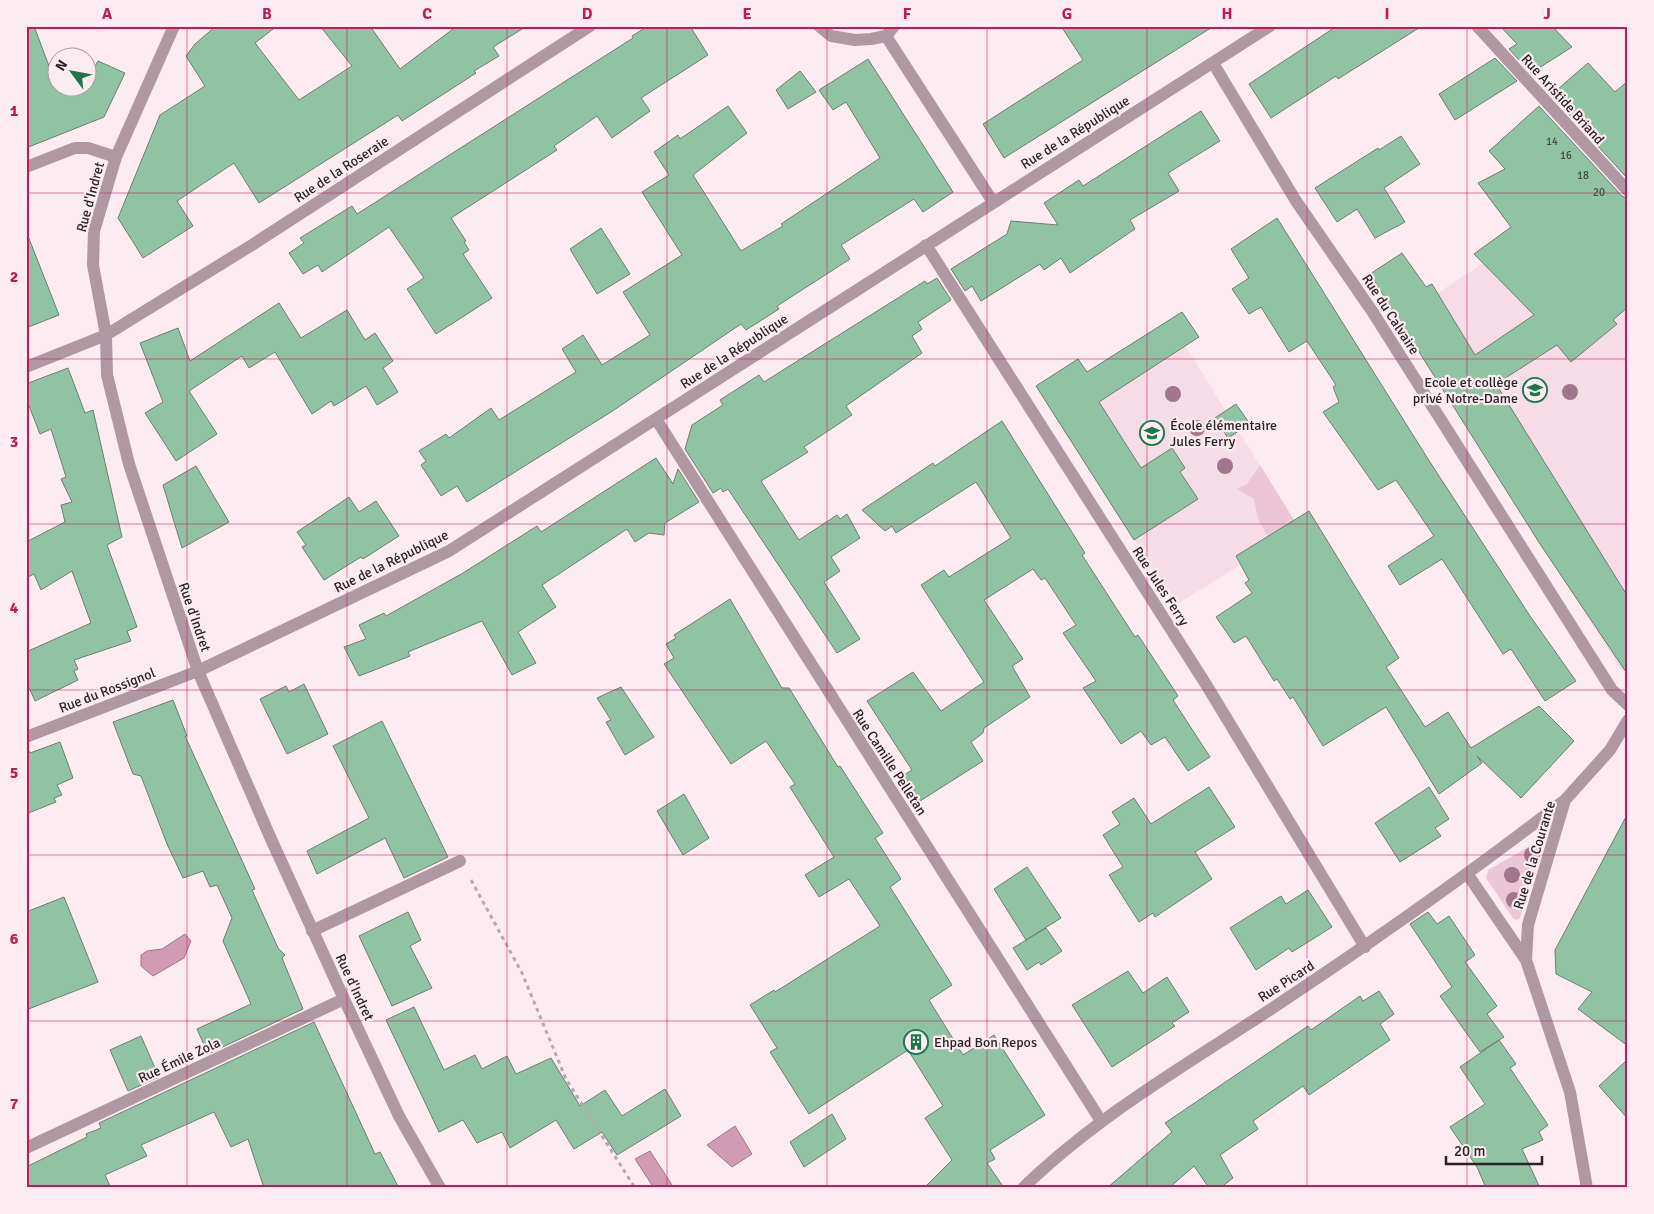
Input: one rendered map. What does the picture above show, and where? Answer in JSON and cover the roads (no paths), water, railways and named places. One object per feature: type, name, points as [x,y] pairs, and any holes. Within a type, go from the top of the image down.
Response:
[{"type":"street","name":"Rue d'Indret","points":[[174,26],[116,157],[94,231],[93,265],[106,335],[107,375],[129,464],[198,671],[344,999],[399,1116],[440,1188]]},
{"type":"street","name":"Rue de la Roseraie","points":[[26,367],[106,335],[252,245],[590,26]]},
{"type":"street","points":[[819,26],[831,36],[840,38],[871,40],[890,31],[993,202]]},
{"type":"street","name":"Rue de la République","points":[[198,671],[449,551],[1270,26]]},
{"type":"street","name":"Rue Aristide Briand","points":[[1477,26],[1628,191]]},
{"type":"street","name":"Rue du Calvaire","points":[[1213,63],[1296,201],[1372,310],[1612,690],[1628,705]]},
{"type":"street","points":[[26,167],[75,148],[88,148],[116,157]]},
{"type":"street","name":"Rue Jules Ferry","points":[[926,245],[1207,686],[1365,946]]},
{"type":"street","name":"Rue Camille Pelletan","points":[[656,419],[1101,1121]]},
{"type":"street","name":"Rue du Rossignol","points":[[26,737],[198,671]]},
{"type":"street","name":"Rue de la Courante","points":[[1526,960],[1528,925],[1565,800],[1610,750],[1628,720]]},
{"type":"street","name":"Rue Picard","points":[[1023,1188],[1043,1168],[1101,1121],[1365,946],[1468,875],[1565,800]]},
{"type":"street","points":[[312,930],[460,861]]},
{"type":"street","name":"Rue de la Courante","points":[[1468,875],[1526,960],[1570,1092],[1587,1188]]},
{"type":"street","name":"Rue Émile Zola","points":[[26,1148],[344,999]]},
{"type":"place","name":"Ecole et collège privé Notre-Dame","points":[[1535,390]]},
{"type":"place","name":"École élémentaire Jules Ferry","points":[[1152,433]]},
{"type":"place","name":"Ehpad Bon Repos","points":[[916,1042]]}]
